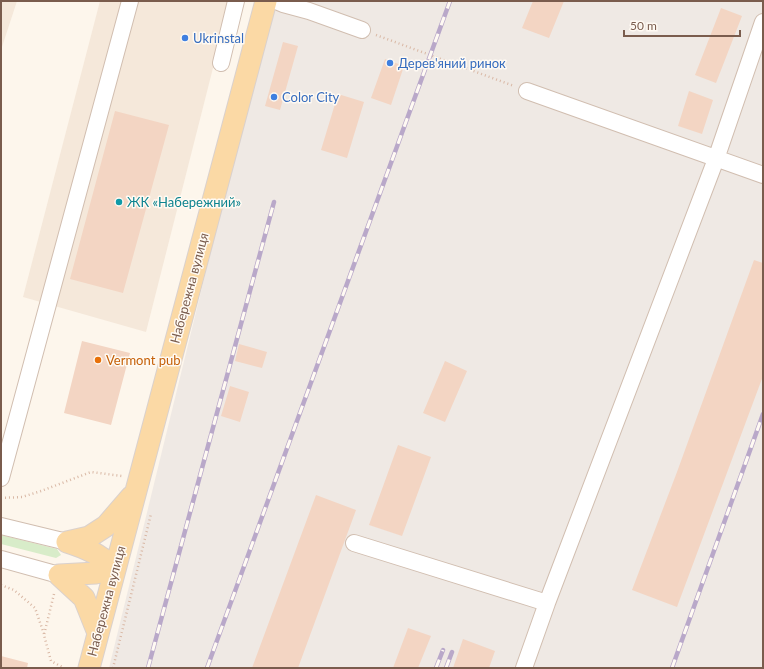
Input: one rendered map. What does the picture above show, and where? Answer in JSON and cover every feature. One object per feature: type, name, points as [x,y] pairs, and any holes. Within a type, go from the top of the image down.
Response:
[{"type":"main road","name":"Набережна вулиця","points":[[89,668],[115,568],[130,484],[266,1]]},
{"type":"main road","points":[[67,542],[89,537],[106,526],[130,484]]},
{"type":"main road","points":[[67,542],[85,548],[100,556],[115,568]]},
{"type":"main road","points":[[57,583],[115,568]]},
{"type":"main road","points":[[57,583],[84,598],[98,633]]},
{"type":"street","points":[[1,478],[130,1]]},
{"type":"street","points":[[221,63],[236,1]]},
{"type":"street","points":[[276,1],[362,30]]},
{"type":"street","points":[[524,668],[547,603],[716,159],[763,22]]},
{"type":"street","points":[[527,91],[763,175]]},
{"type":"street","points":[[1,526],[67,542]]},
{"type":"street","points":[[354,543],[547,603]]},
{"type":"street","points":[[1,559],[57,583]]},
{"type":"path","points":[[362,30],[527,91]]},
{"type":"path","points":[[1,498],[22,497],[91,472],[130,484]]},
{"type":"path","points":[[113,668],[151,514]]},
{"type":"path","points":[[44,635],[57,583]]},
{"type":"path","points":[[1,585],[14,590],[35,608],[51,661],[64,668]]},
{"type":"shaded area","points":[[1,1],[17,1],[1,50]]},
{"type":"shaded area","points":[[100,1],[230,1],[146,332],[23,297]]},
{"type":"shaded area","points":[[272,1],[763,1],[763,668],[109,668]]},
{"type":"green space","points":[[1,535],[57,549],[61,555],[56,558],[1,544]]},
{"type":"building","points":[[533,1],[564,1],[549,38],[522,28]]},
{"type":"building","points":[[721,8],[742,16],[716,83],[695,75]]},
{"type":"building","points":[[283,42],[298,46],[280,110],[265,106]]},
{"type":"building","points":[[385,59],[404,66],[391,105],[371,98]]},
{"type":"building","points":[[689,91],[713,100],[702,134],[678,126]]},
{"type":"building","points":[[338,94],[364,102],[347,158],[321,150]]},
{"type":"building","name":"ЖК «Набережний»","points":[[115,111],[169,125],[123,293],[70,279]]},
{"type":"building","points":[[754,260],[763,263],[763,376],[677,607],[632,590],[677,472]]},
{"type":"building","points":[[82,341],[130,353],[111,425],[64,413]]},
{"type":"building","points":[[239,344],[267,352],[262,368],[235,361]]},
{"type":"building","points":[[445,361],[467,371],[445,422],[423,413]]},
{"type":"building","points":[[230,386],[249,392],[240,422],[221,416]]},
{"type":"building","points":[[398,445],[431,457],[402,536],[369,525]]},
{"type":"building","points":[[316,495],[356,510],[298,668],[252,668]]},
{"type":"building","points":[[408,628],[431,636],[418,668],[393,668]]},
{"type":"building","points":[[463,639],[495,651],[489,668],[453,668]]},
{"type":"building","points":[[1,656],[28,663],[27,668],[1,668]]},
{"type":"railway","points":[[207,668],[450,1]]},
{"type":"railway","points":[[148,668],[274,202]]},
{"type":"railway","points":[[672,668],[763,414]]},
{"type":"railway","points":[[436,668],[443,650]]},
{"type":"railway","points":[[446,668],[452,652]]},
{"type":"place","name":"Ukrinstal","points":[[185,38]]},
{"type":"place","name":"Дерев'яний ринок","points":[[390,63]]},
{"type":"place","name":"Color City","points":[[274,97]]},
{"type":"place","name":"ЖК «Набережний»","points":[[119,202]]},
{"type":"place","name":"Vermont pub","points":[[98,360]]}]
